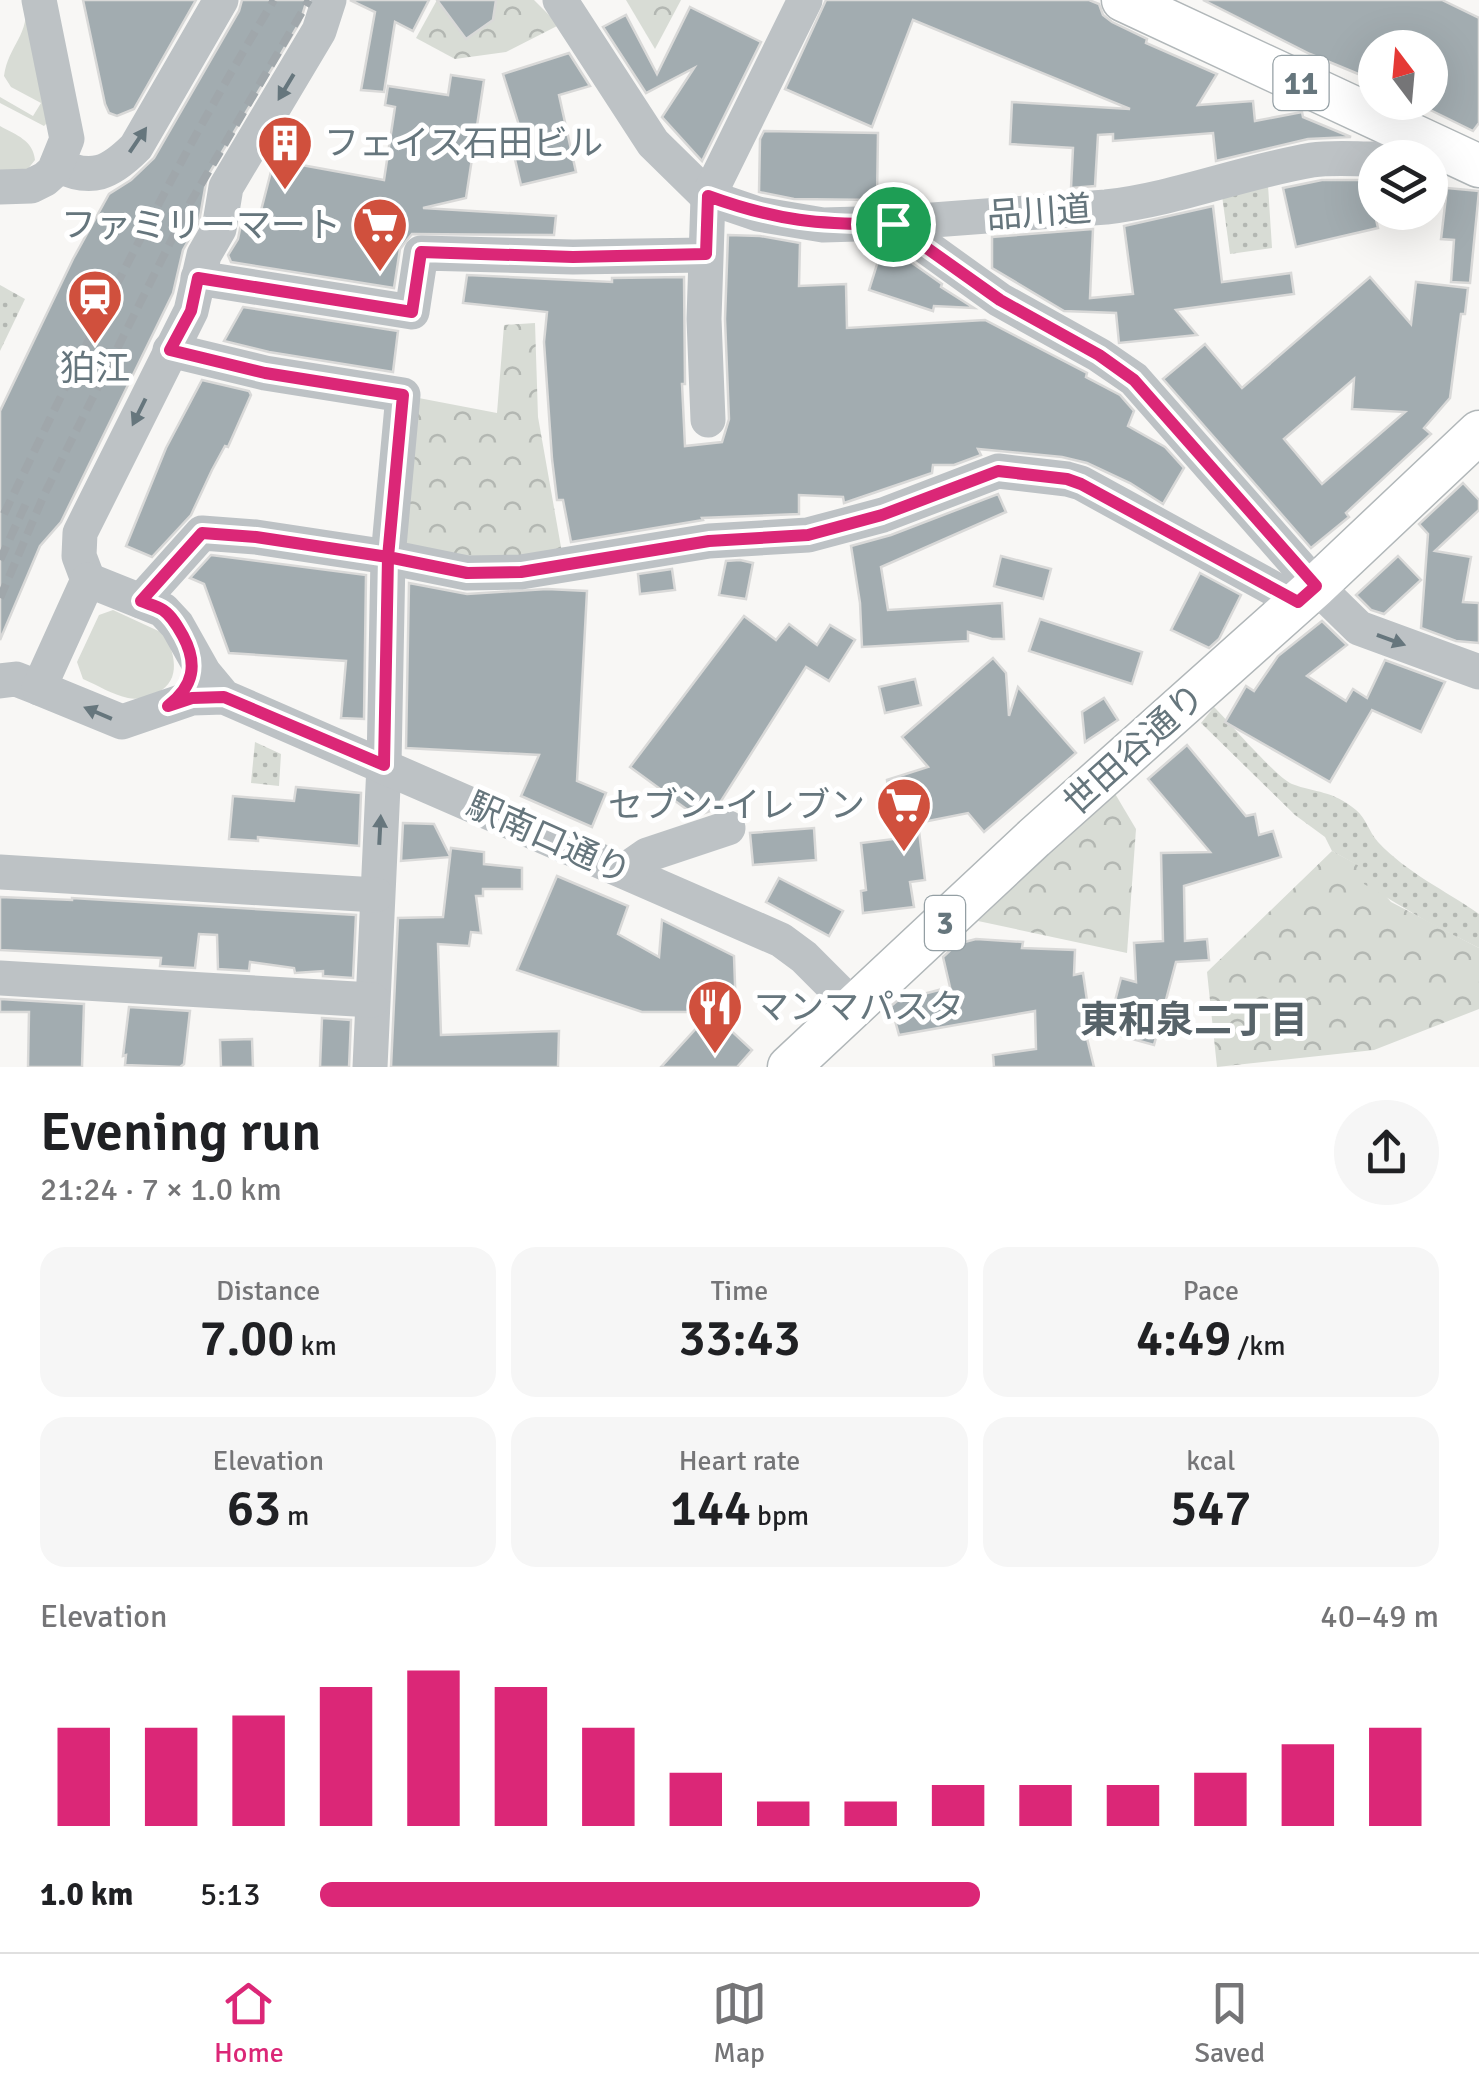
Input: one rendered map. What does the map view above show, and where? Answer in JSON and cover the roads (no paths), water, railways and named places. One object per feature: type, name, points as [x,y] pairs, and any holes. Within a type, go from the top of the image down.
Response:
[{"type":"main road","name":"11","points":[[1122,0],[1169,10],[1376,140]]},
{"type":"main road","name":"11","points":[[1448,153],[1476,155]]},
{"type":"main road","name":"世田谷通り","points":[[790,1067],[1034,838],[1307,594],[1479,432]]},
{"type":"street","points":[[0,187],[31,186],[45,179],[57,165],[67,138],[40,0]]},
{"type":"street","points":[[57,165],[86,174],[118,165],[136,147],[221,0]]},
{"type":"street","points":[[40,688],[88,580],[79,556],[80,533],[191,311],[204,255],[218,229],[226,187],[318,31],[329,0]]},
{"type":"street","name":"品川道","points":[[560,0],[653,143],[708,196],[758,214],[824,224],[893,224],[1140,203],[1258,172],[1358,155]]},
{"type":"street","points":[[708,420],[708,196],[805,0]]},
{"type":"street","points":[[893,224],[1000,300],[1099,355],[1134,380],[1307,594]]},
{"type":"street","points":[[198,278],[412,312],[421,252],[573,257],[706,254]]},
{"type":"street","points":[[170,350],[265,373],[403,395],[388,557],[384,765],[370,1067]]},
{"type":"street","points":[[141,601],[202,533],[256,537],[467,573],[521,572],[709,541],[808,535],[882,515],[998,471],[1081,484],[1307,594],[1359,628],[1479,672]]},
{"type":"street","points":[[88,580],[163,610],[224,697]]},
{"type":"street","points":[[168,706],[187,688],[192,674],[192,652]]},
{"type":"street","points":[[0,681],[16,679],[122,722],[192,698],[224,697]]},
{"type":"street","name":"駅南口通り","points":[[224,697],[782,940],[804,956],[854,1007]]},
{"type":"street","points":[[624,871],[647,855],[728,828]]},
{"type":"street","points":[[0,872],[376,895]]},
{"type":"street","points":[[0,978],[372,1000]]},
{"type":"railway","points":[[4,514],[166,189],[274,0]]},
{"type":"railway","points":[[0,598],[44,495],[190,203],[309,0]]},
{"type":"railway","points":[[0,560],[28,499]]},
{"type":"place","name":"フェイス石田ビル","points":[[285,192]]},
{"type":"place","name":"ファミリーマート","points":[[380,274]]},
{"type":"place","name":"狛江","points":[[95,346]]},
{"type":"place","name":"セブン-イレブン","points":[[904,854]]},
{"type":"place","name":"マンマパスタ","points":[[715,1056]]},
{"type":"district","name":"東和泉二丁目","points":[[1194,1020]]}]
